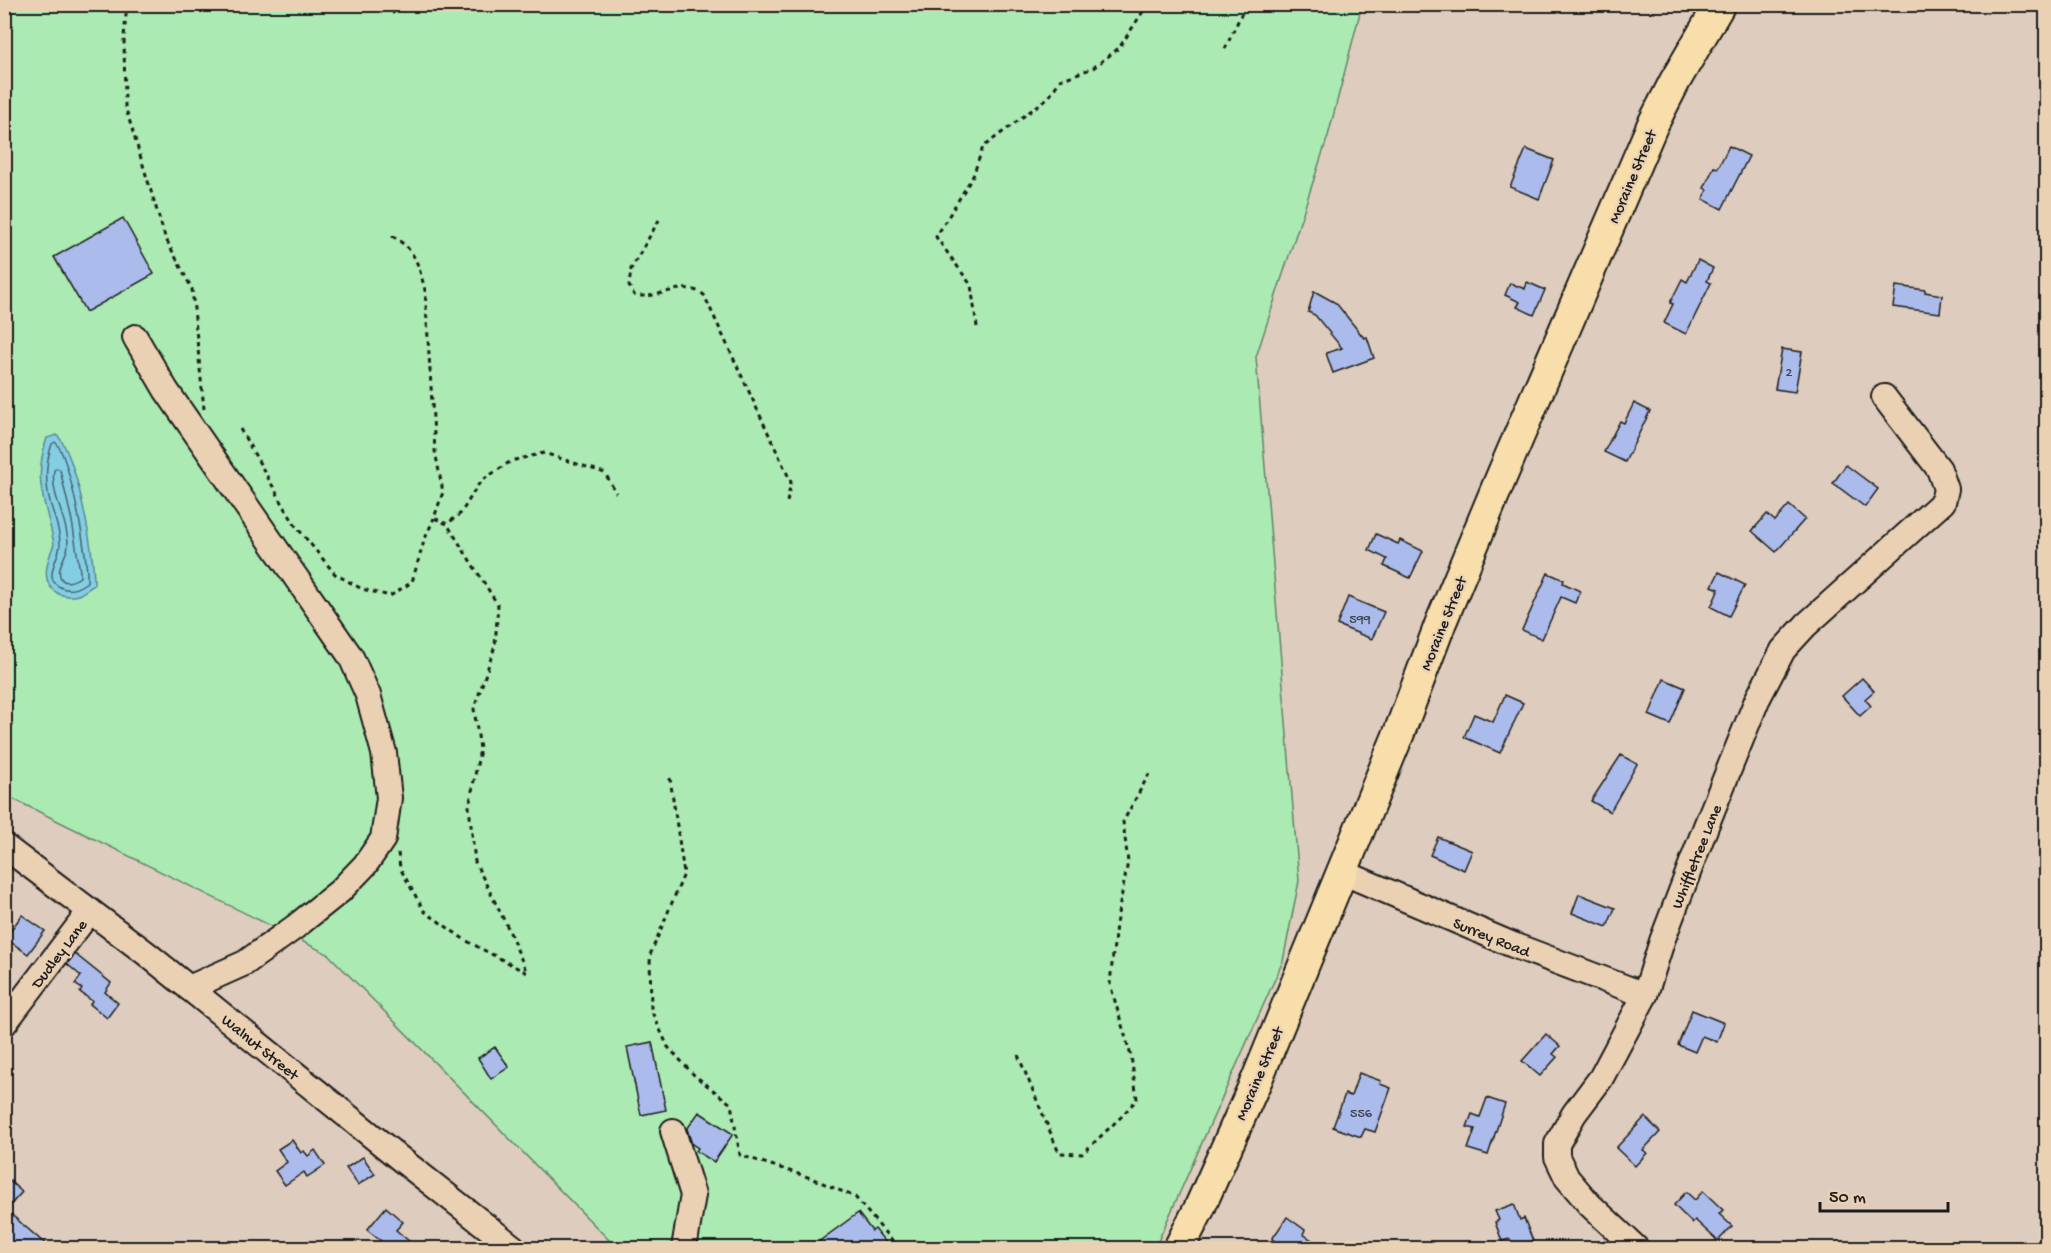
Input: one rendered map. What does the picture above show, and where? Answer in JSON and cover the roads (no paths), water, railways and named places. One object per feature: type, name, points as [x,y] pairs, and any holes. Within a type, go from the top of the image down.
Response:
[{"type":"main road","name":"Moraine Street","points":[[1179,1248],[1257,1079],[1503,473],[1652,126],[1675,81],[1720,4]]},
{"type":"street","points":[[135,337],[166,390],[351,657],[368,695],[384,753],[389,798],[384,840],[365,865],[340,891],[245,963],[189,988]]},
{"type":"street","name":"Whiffletree Lane","points":[[1636,1248],[1590,1206],[1567,1178],[1557,1157],[1557,1144],[1574,1114],[1601,1078],[1645,995],[1662,941],[1706,826],[1757,700],[1779,657],[1791,640],[1943,502],[1946,489],[1939,469],[1884,397]]},
{"type":"street","name":"Walnut Street","points":[[4,846],[189,988],[514,1248]]},
{"type":"street","name":"Surrey Road","points":[[1342,872],[1513,945],[1645,995]]},
{"type":"street","name":"Dudley Lane","points":[[4,1024],[90,911]]},
{"type":"street","points":[[673,1131],[693,1195],[684,1248]]},
{"type":"water","points":[[57,435],[64,446],[77,483],[88,529],[93,570],[94,585],[74,596],[59,594],[53,589],[49,584],[46,571],[54,544],[42,492],[41,467],[47,438]]}]
